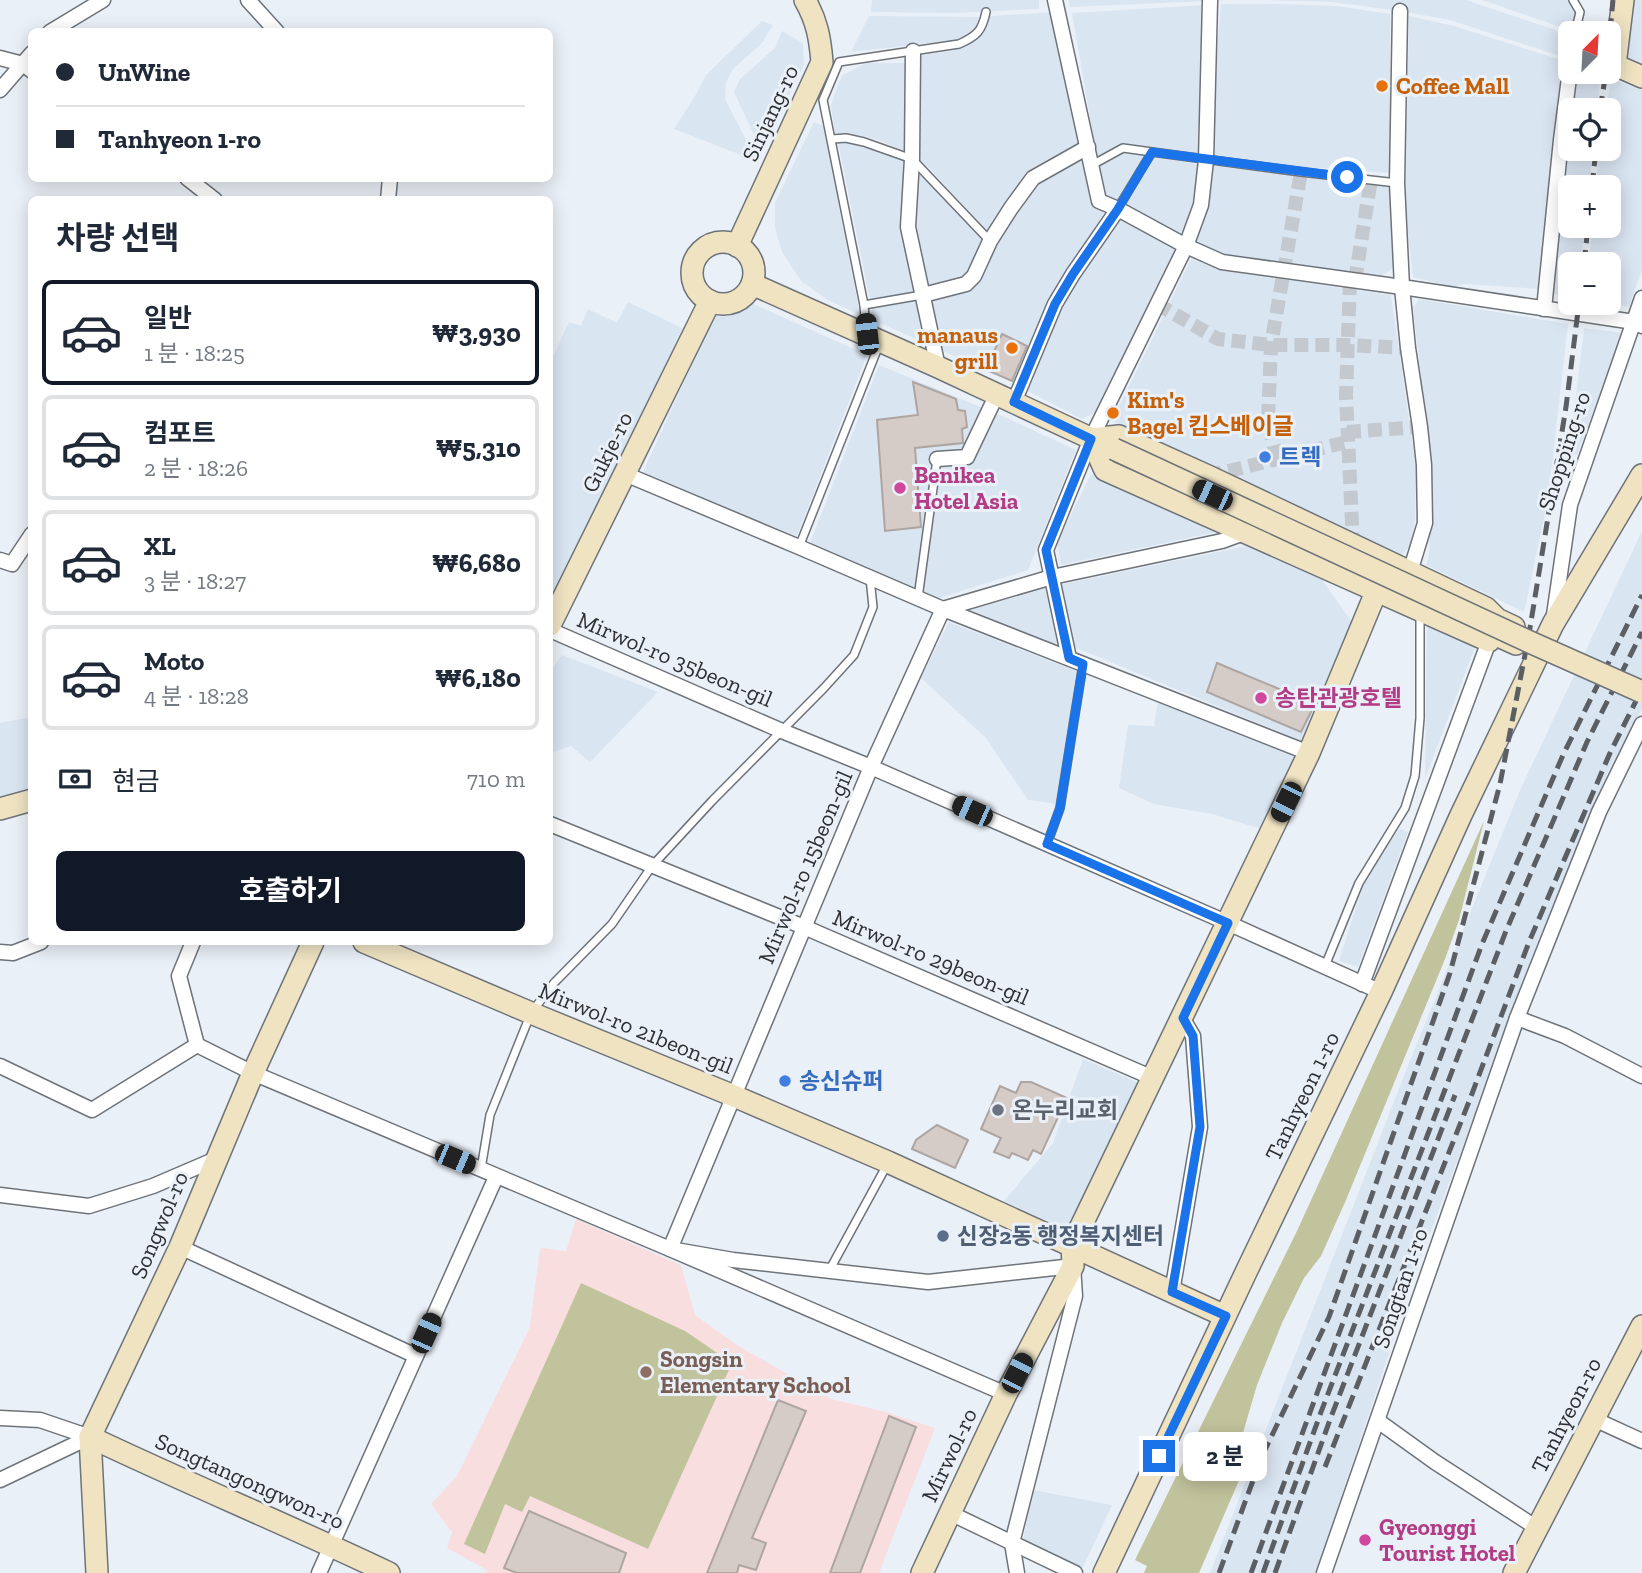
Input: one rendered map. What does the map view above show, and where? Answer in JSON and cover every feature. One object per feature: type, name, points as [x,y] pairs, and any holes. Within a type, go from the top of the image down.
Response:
[{"type":"street","points":[[57,28],[103,0]]},
{"type":"street","points":[[248,0],[273,28]]},
{"type":"street","name":"Sinjang-ro","points":[[737,246],[822,61],[820,37],[814,15],[805,0]]},
{"type":"street","points":[[1055,0],[1099,201],[1222,262],[1638,324]]},
{"type":"street","points":[[1619,21],[1623,0]]},
{"type":"street","points":[[1076,661],[1046,550],[1091,439],[1186,246],[1201,205],[1206,160],[1210,1]]},
{"type":"street","points":[[1400,10],[1397,183],[1402,287],[1420,427],[1425,523],[1410,572]]},
{"type":"street","points":[[913,51],[908,228],[938,366]]},
{"type":"street","points":[[0,58],[28,62]]},
{"type":"street","points":[[0,90],[28,63]]},
{"type":"street","points":[[1621,68],[1642,76]]},
{"type":"street","points":[[1544,309],[1568,84]]},
{"type":"street","points":[[923,295],[966,284],[974,276],[990,241],[1033,178],[1088,147]]},
{"type":"street","points":[[192,182],[210,196]]},
{"type":"street","points":[[937,459],[967,457],[1005,398],[1073,274],[1118,209]]},
{"type":"street","points":[[729,243],[744,251],[753,267],[752,284],[748,292],[734,302],[718,304],[703,297],[694,284],[692,267],[699,253],[713,244],[729,243]]},
{"type":"street","points":[[752,284],[938,366],[1642,692]]},
{"type":"street","name":"Shopping-ro","points":[[1545,639],[1570,505],[1638,324],[1642,298]]},
{"type":"street","name":"Gukje-ro","points":[[553,621],[710,301]]},
{"type":"street","points":[[1091,439],[1119,436],[1220,481],[1486,608],[1497,619],[1545,639]]},
{"type":"street","points":[[1091,439],[1105,470],[1489,642]]},
{"type":"street","points":[[625,474],[943,609],[1309,753]]},
{"type":"street","points":[[1545,639],[1642,475]]},
{"type":"street","points":[[943,609],[1052,577],[1222,541],[1244,533]]},
{"type":"street","points":[[0,560],[12,564],[28,540]]},
{"type":"street","name":"Mirwol-ro","points":[[922,1573],[1073,1255],[1153,1078],[1309,753],[1376,592]]},
{"type":"street","name":"Mirwol-ro 15beon-gil","points":[[670,1249],[872,767],[943,609]]},
{"type":"street","name":"Mirwol-ro 35beon-gil","points":[[553,628],[1372,988]]},
{"type":"street","points":[[1372,988],[1493,633],[1545,639]]},
{"type":"street","name":"Tanhyeon 1-ro","points":[[1104,1573],[1226,1316],[1372,988],[1466,804],[1545,639]]},
{"type":"street","name":"Songtan 1-ro","points":[[1324,1573],[1517,1018],[1599,812],[1642,724]]},
{"type":"street","points":[[0,809],[28,801]]},
{"type":"street","name":"Mirwol-ro 29beon-gil","points":[[553,825],[804,927],[1153,1078]]},
{"type":"street","points":[[0,952],[13,953],[33,945]]},
{"type":"street","points":[[192,945],[179,976],[197,1045],[253,1073],[1006,1394]]},
{"type":"street","name":"Songwol-ro","points":[[90,1437],[180,1247],[253,1073],[312,945]]},
{"type":"street","name":"Mirwol-ro 21beon-gil","points":[[371,945],[888,1162],[1073,1255]]},
{"type":"street","points":[[1172,1292],[1200,1127],[1193,1036],[1183,1018]]},
{"type":"street","points":[[1517,1018],[1565,1036],[1642,1076]]},
{"type":"street","points":[[0,1066],[92,1111],[197,1045]]},
{"type":"street","points":[[0,1195],[89,1206],[153,1186],[216,1159]]},
{"type":"street","points":[[319,1573],[496,1177]]},
{"type":"street","points":[[180,1247],[416,1356]]},
{"type":"street","points":[[670,1249],[928,1282],[1073,1255],[1172,1292],[1226,1316]]},
{"type":"street","points":[[1017,1573],[1012,1543],[1075,1296],[1073,1255]]},
{"type":"street","name":"Tanhyeon-ro","points":[[1514,1573],[1642,1326]]},
{"type":"street","points":[[0,1418],[40,1420],[90,1437]]},
{"type":"street","points":[[1594,1419],[1642,1441]]},
{"type":"street","points":[[1378,1421],[1435,1462],[1537,1528]]},
{"type":"street","points":[[0,1480],[90,1437]]},
{"type":"street","points":[[90,1437],[97,1573]]},
{"type":"street","name":"Songtangongwon-ro","points":[[90,1437],[388,1573]]},
{"type":"street","points":[[950,1513],[1075,1573]]},
{"type":"lane","points":[[1573,0],[1580,12],[1578,21]]},
{"type":"lane","points":[[799,547],[874,337],[864,305],[822,100],[839,62],[959,44],[975,36],[984,24],[986,12]]},
{"type":"lane","points":[[832,139],[846,138],[864,142],[912,159],[990,241]]},
{"type":"lane","points":[[1091,165],[1123,148],[1397,183]]},
{"type":"lane","points":[[1118,209],[1152,152]]},
{"type":"lane","points":[[864,305],[923,295]]},
{"type":"lane","points":[[918,598],[937,459]]},
{"type":"lane","points":[[782,731],[854,655],[873,607],[870,578]]},
{"type":"lane","points":[[1325,967],[1359,883],[1405,808],[1415,776],[1420,718],[1420,610]]},
{"type":"lane","points":[[1047,844],[1060,808],[1076,661]]},
{"type":"lane","name":"Mirwol-ro 35beon-gil","points":[[652,866],[782,731]]},
{"type":"lane","points":[[481,1170],[490,1115],[531,1013],[554,983],[612,924],[652,866]]},
{"type":"lane","points":[[829,1270],[888,1162]]},
{"type":"shaded area","points":[[872,0],[1039,0],[1039,9],[955,13],[871,12]]},
{"type":"shaded area","points":[[1069,0],[1231,0],[1070,7]]},
{"type":"shaded area","points":[[1265,0],[1466,0],[1558,31],[1558,55],[1450,20],[1332,2]]},
{"type":"shaded area","points":[[1482,0],[1572,0],[1578,11],[1575,21],[1558,21],[1558,26]]},
{"type":"shaded area","points":[[1633,0],[1642,0],[1642,63],[1625,56]]},
{"type":"shaded area","points":[[1221,4],[1337,6],[1390,14],[1390,173],[1214,157],[1215,79]]},
{"type":"shaded area","points":[[1204,5],[1198,155],[1121,144],[1097,158],[1072,13]]},
{"type":"shaded area","points":[[1057,12],[1082,144],[1032,172],[990,234],[929,168],[915,159],[921,55],[952,51],[978,40],[989,16]]},
{"type":"shaded area","points":[[869,16],[981,17],[971,33],[955,40],[851,52]]},
{"type":"shaded area","points":[[1409,16],[1454,26],[1558,59],[1558,84],[1564,84],[1563,98],[1558,98],[1558,135],[1539,289],[1465,284],[1452,287],[1413,277],[1405,204]]},
{"type":"shaded area","points":[[762,21],[773,25],[762,43],[733,69],[726,83],[725,99],[757,161],[674,129],[706,75]]},
{"type":"shaded area","points":[[782,31],[803,43],[804,65],[762,152],[734,92],[740,79],[775,48]]},
{"type":"shaded area","points":[[866,63],[909,63],[906,153],[864,136],[835,134],[831,105],[839,82],[843,75]]},
{"type":"shaded area","points":[[1621,83],[1642,90],[1642,269],[1629,307],[1621,305],[1621,252],[1590,252],[1591,238],[1621,238],[1621,175],[1597,175],[1598,161],[1621,161],[1621,98],[1608,98],[1610,84]]},
{"type":"shaded area","points":[[1574,84],[1600,84],[1598,98],[1573,98]]},
{"type":"shaded area","points":[[814,122],[823,126],[860,315],[828,300],[802,282],[782,252],[775,228],[775,203]]},
{"type":"shaded area","points":[[838,142],[880,150],[906,162],[919,292],[870,300]]},
{"type":"shaded area","points":[[1124,153],[1198,164],[1194,202],[1183,236],[1107,199],[1101,190],[1098,166]]},
{"type":"shaded area","points":[[1080,158],[1093,203],[1106,210],[1049,303],[1016,384],[941,350],[931,298],[972,287],[998,234],[1028,189]]},
{"type":"shaded area","points":[[1566,161],[1592,161],[1590,175],[1564,175]]},
{"type":"shaded area","points":[[1212,166],[1389,186],[1393,268],[1381,276],[1219,254],[1194,243]]},
{"type":"shaded area","points":[[916,170],[924,175],[986,242],[968,276],[927,290],[914,221]]},
{"type":"shaded area","points":[[1113,215],[1178,247],[1099,411],[1082,419],[1026,390],[1057,309]]},
{"type":"shaded area","points":[[1558,232],[1558,238],[1583,238],[1582,252],[1558,252],[1558,294],[1551,294]]},
{"type":"shaded area","points":[[1191,259],[1221,270],[1391,295],[1416,468],[1415,520],[1410,545],[1401,556],[1112,421]]},
{"type":"shaded area","points":[[920,299],[927,343],[874,321],[872,308]]},
{"type":"shaded area","points":[[1419,299],[1568,324],[1548,500],[1524,612],[1426,565],[1429,556],[1432,471],[1413,308]]},
{"type":"shaded area","points":[[628,302],[682,328],[553,609],[553,357],[569,322],[581,326],[588,309],[617,323]]},
{"type":"shaded area","points":[[749,302],[867,355],[797,536],[642,474],[715,314],[727,315],[739,311]]},
{"type":"shaded area","points":[[1584,328],[1623,333],[1577,455],[1569,454]]},
{"type":"shaded area","points":[[879,365],[1076,450],[1028,570],[936,599],[810,543]]},
{"type":"shaded area","points":[[1091,474],[1217,532],[1061,565],[1057,543]]},
{"type":"shaded area","points":[[1642,531],[1642,709],[1608,772],[1549,917],[1419,1263],[1316,1573],[1210,1573],[1409,1063],[1521,788]]},
{"type":"shaded area","points":[[1246,546],[1320,577],[1354,625],[1302,741],[1074,647],[1059,585]]},
{"type":"shaded area","points":[[1047,588],[1059,647],[966,611]]},
{"type":"shaded area","points":[[949,622],[1076,671],[1058,804],[1028,800],[986,738],[921,678]]},
{"type":"shaded area","points":[[1427,623],[1475,647],[1425,779]]},
{"type":"shaded area","points":[[562,655],[658,692],[590,762],[571,746],[553,752],[553,668]]},
{"type":"shaded area","points":[[1158,700],[1295,757],[1261,829],[1212,814],[1154,804],[1119,788],[1128,725],[1154,726]]},
{"type":"shaded area","points":[[28,718],[28,794],[0,802],[0,723]]},
{"type":"shaded area","points":[[1399,829],[1408,832],[1358,967],[1339,961],[1365,879]]},
{"type":"shaded area","points":[[1083,1059],[1141,1084],[1071,1232],[1004,1201],[1053,1143]]},
{"type":"shaded area","name":"Songsin Elementary School","points":[[576,1219],[681,1265],[695,1315],[737,1345],[831,1399],[886,1412],[935,1428],[879,1573],[486,1573],[487,1570],[447,1548],[452,1532],[431,1504],[457,1476],[530,1327],[540,1248],[566,1251]]},
{"type":"shaded area","points":[[1033,1490],[1112,1505],[1082,1569],[1023,1541]]},
{"type":"green space","points":[[1484,821],[1459,920],[1445,959],[1346,1200],[1321,1256],[1304,1278],[1282,1323],[1257,1385],[1240,1443],[1243,1471],[1199,1573],[1144,1573],[1147,1566],[1135,1560],[1297,1231]]},
{"type":"green space","points":[[581,1283],[685,1331],[732,1363],[648,1549],[530,1496],[522,1512],[505,1504],[485,1554],[464,1544]]},
{"type":"building","points":[[1002,334],[1027,346],[1012,381],[989,371],[991,358]]},
{"type":"building","name":"Benikea Hotel Asia","points":[[913,382],[956,399],[958,410],[965,411],[967,427],[962,429],[963,443],[915,448],[921,527],[885,531],[877,420],[918,415]]},
{"type":"building","name":"송탄관광호텔","points":[[1217,663],[1315,704],[1301,732],[1207,692]]},
{"type":"building","points":[[1021,1082],[1031,1082],[1067,1098],[1041,1154],[1033,1150],[1028,1160],[1012,1153],[1009,1158],[994,1152],[1001,1138],[981,1129],[1000,1086],[1016,1093]]},
{"type":"building","points":[[937,1125],[968,1140],[955,1168],[912,1149],[916,1140]]},
{"type":"building","points":[[778,1400],[806,1411],[752,1538],[766,1543],[756,1570],[739,1565],[737,1573],[707,1573]]},
{"type":"building","points":[[889,1416],[916,1427],[860,1573],[830,1573]]},
{"type":"building","points":[[529,1511],[626,1553],[619,1573],[517,1573],[504,1568]]},
{"type":"tunnel","points":[[1277,459],[1268,421],[1271,345],[1301,172]]},
{"type":"tunnel","points":[[1355,281],[1371,179]]},
{"type":"tunnel","points":[[1350,281],[1346,395],[1353,544]]},
{"type":"tunnel","points":[[1157,304],[1218,339],[1271,345],[1408,348]]},
{"type":"tunnel","points":[[1347,432],[1420,427]]},
{"type":"tunnel","points":[[1208,476],[1347,442]]},
{"type":"railway","points":[[1611,21],[1613,0]]},
{"type":"railway","points":[[1602,98],[1604,84]]},
{"type":"railway","points":[[1593,175],[1595,161]]},
{"type":"railway","points":[[1585,252],[1587,238]]},
{"type":"railway","points":[[1219,1573],[1262,1456],[1329,1317],[1450,973],[1500,784],[1529,634],[1566,407],[1578,315]]},
{"type":"railway","points":[[1251,1573],[1482,944],[1563,755],[1642,595]]},
{"type":"railway","points":[[1263,1573],[1321,1412],[1506,931],[1587,742],[1642,632]]},
{"type":"railway","points":[[1325,1467],[1529,942],[1610,753],[1642,689]]},
{"type":"railway","points":[[1275,1573],[1331,1417],[1455,1095]]},
{"type":"place","name":"Coffee Mall","points":[[1382,86]]},
{"type":"place","name":"manaus grill","points":[[1012,348]]},
{"type":"place","name":"Kim's Bagel 킴스베이글","points":[[1113,413]]},
{"type":"place","name":"트렉","points":[[1265,457]]},
{"type":"place","name":"Benikea Hotel Asia","points":[[900,488]]},
{"type":"place","name":"송탄관광호텔","points":[[1261,698]]},
{"type":"place","name":"송신슈퍼","points":[[785,1081]]},
{"type":"place","name":"온누리교회","points":[[998,1110]]},
{"type":"place","name":"신장2동 행정복지센터","points":[[943,1236]]},
{"type":"place","name":"Songsin Elementary School","points":[[646,1372]]},
{"type":"place","name":"Gyeonggi Tourist Hotel","points":[[1365,1540]]},
{"type":"route","points":[[1159,1456],[1226,1316],[1172,1292],[1200,1127],[1193,1036],[1183,1018],[1228,923],[1047,844],[1060,808],[1083,664],[1069,658],[1046,550],[1091,439],[1014,402],[1055,304],[1152,152],[1347,177]]}]
